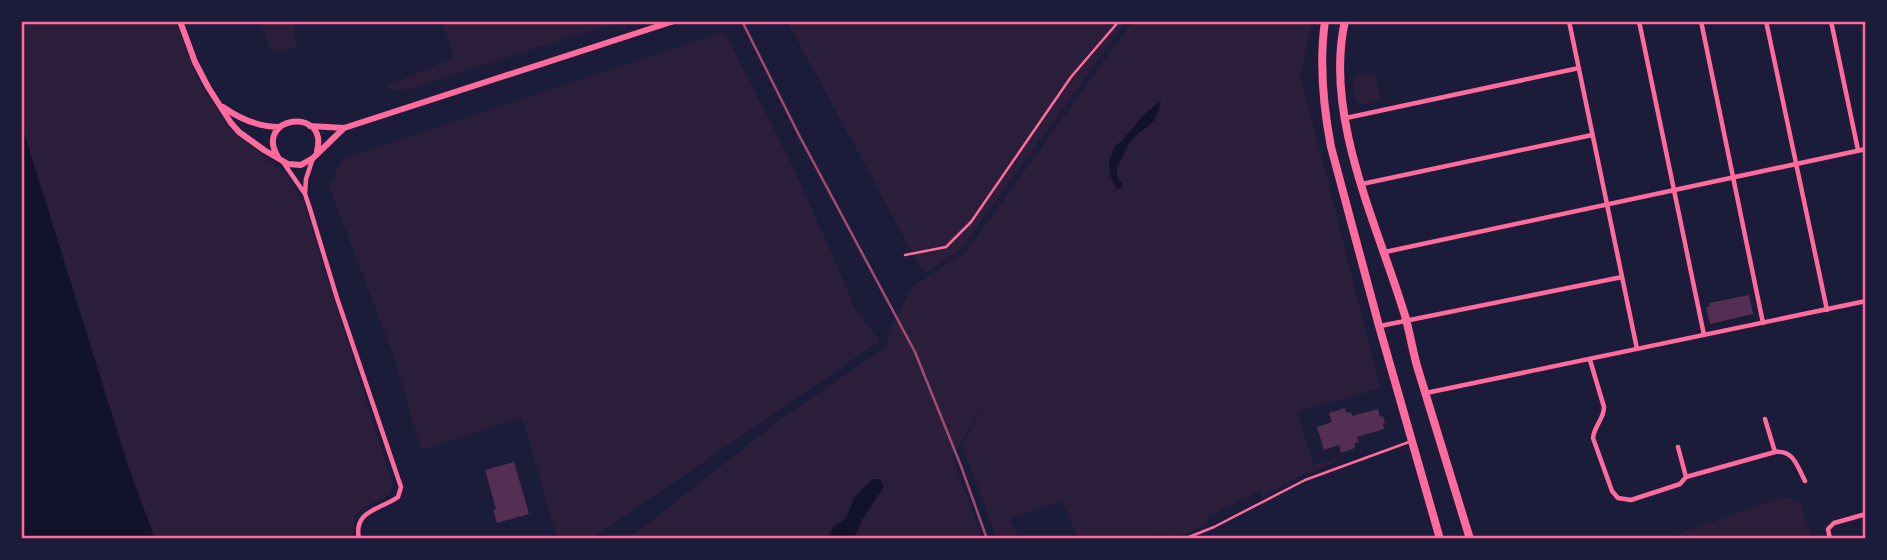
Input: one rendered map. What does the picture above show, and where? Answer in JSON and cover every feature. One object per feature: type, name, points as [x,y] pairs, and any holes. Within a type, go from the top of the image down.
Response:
[{"type":"highway","points":[[1325,21],[1322,60],[1325,116],[1331,146],[1440,539]]},
{"type":"highway","points":[[1347,22],[1342,33],[1339,68],[1352,153],[1406,321],[1416,363],[1470,539]]},
{"type":"street","points":[[180,21],[195,62],[231,122],[239,132],[264,150],[294,166],[307,163],[344,128]]},
{"type":"street","points":[[310,126],[344,128],[674,21]]},
{"type":"street","points":[[1388,21],[1423,21]]},
{"type":"street","points":[[1569,21],[1637,349]]},
{"type":"street","points":[[1639,21],[1704,335]]},
{"type":"street","points":[[1701,21],[1763,324]]},
{"type":"street","points":[[1766,21],[1827,310]]},
{"type":"street","points":[[1831,21],[1858,150]]},
{"type":"street","points":[[1345,118],[1579,68]]},
{"type":"street","points":[[222,106],[249,121],[280,127]]},
{"type":"street","points":[[305,194],[307,173],[318,139],[310,126],[293,121],[280,127],[273,146],[305,194],[401,487],[398,497],[387,505],[369,510],[361,519],[359,539]]},
{"type":"street","points":[[1362,184],[1592,135]]},
{"type":"street","points":[[1384,252],[1866,149]]},
{"type":"street","points":[[1379,326],[1622,277]]},
{"type":"street","points":[[1426,393],[1866,301]]},
{"type":"street","points":[[1590,360],[1604,407],[1593,438],[1612,491],[1618,498],[1631,500],[1680,484],[1686,477],[1783,451],[1790,454],[1805,481]]},
{"type":"street","points":[[1765,419],[1774,452]]},
{"type":"street","points":[[1678,447],[1686,477]]},
{"type":"street","points":[[1830,539],[1828,529],[1834,523],[1866,514]]},
{"type":"lane","points":[[905,255],[946,247],[971,222],[1071,77],[1119,21]]},
{"type":"lane","points":[[1185,539],[1305,480],[1413,441]]},
{"type":"shaded area","points":[[21,21],[175,21],[199,81],[230,129],[288,176],[304,204],[392,482],[386,497],[356,514],[352,539],[155,539],[128,466],[21,123]]},
{"type":"shaded area","points":[[260,21],[294,21],[296,47],[281,53],[270,50]]},
{"type":"shaded area","points":[[442,21],[622,21],[411,88],[392,91],[388,85],[454,58]]},
{"type":"shaded area","points":[[787,21],[1126,21],[961,249],[924,274]]},
{"type":"shaded area","points":[[1133,21],[1312,21],[1300,76],[1380,389],[1297,411],[1314,465],[1347,455],[1312,473],[1305,473],[1263,497],[1260,491],[1206,518],[1208,525],[1173,539],[1163,539],[1160,533],[1144,539],[1078,539],[1062,500],[1010,519],[1019,539],[997,539],[962,445],[986,402],[952,457],[983,539],[626,539],[779,420],[886,347],[889,331],[912,287],[966,252]]},
{"type":"shaded area","points":[[725,32],[792,165],[855,309],[880,341],[591,539],[557,539],[522,417],[421,450],[394,357],[329,186],[342,159]]},
{"type":"shaded area","points":[[1375,72],[1381,102],[1358,105],[1354,96],[1353,77]]},
{"type":"shaded area","points":[[1161,101],[1154,121],[1131,141],[1117,165],[1117,178],[1123,183],[1122,188],[1117,189],[1110,175],[1109,162],[1115,146],[1144,114]]},
{"type":"shaded area","points":[[21,123],[128,466],[155,539],[21,539]]},
{"type":"shaded area","points":[[873,479],[880,479],[884,487],[862,520],[854,539],[826,539],[833,527],[846,518],[855,496]]},
{"type":"shaded area","points":[[1783,497],[1799,500],[1812,539],[1664,539]]},
{"type":"building","points":[[1749,295],[1753,314],[1710,324],[1706,307],[1710,306],[1709,303]]},
{"type":"building","points":[[1345,408],[1346,413],[1351,412],[1352,416],[1378,409],[1380,417],[1383,416],[1384,429],[1357,437],[1359,442],[1354,444],[1355,448],[1341,453],[1339,445],[1324,450],[1317,427],[1332,422],[1329,413]]},
{"type":"building","points":[[514,462],[529,514],[497,523],[493,510],[496,509],[485,470]]},
{"type":"railway","points":[[742,21],[800,137],[915,352],[987,539]]}]
